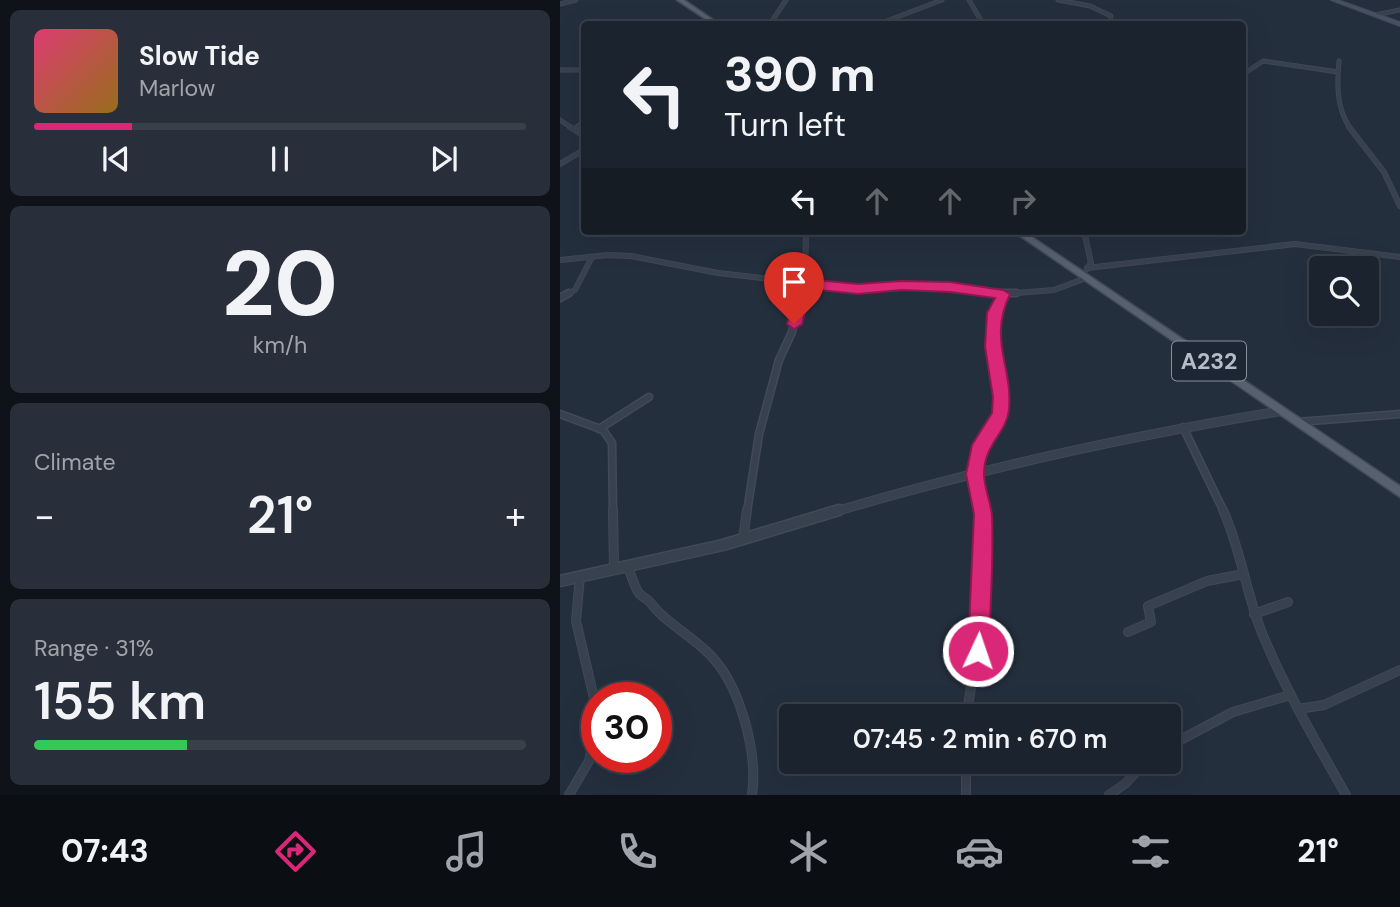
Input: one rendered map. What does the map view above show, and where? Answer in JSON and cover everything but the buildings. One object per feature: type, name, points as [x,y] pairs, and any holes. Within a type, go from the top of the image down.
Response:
[{"type":"main road","points":[[680,0],[710,21]]},
{"type":"main road","points":[[1335,0],[1400,24]]},
{"type":"main road","name":"A232","points":[[1023,235],[1084,273],[1400,492]]},
{"type":"street","points":[[560,4],[574,0]]},
{"type":"street","points":[[772,21],[786,0]]},
{"type":"street","points":[[887,21],[942,0]]},
{"type":"street","points":[[969,0],[981,21]]},
{"type":"street","points":[[1058,0],[1102,10],[1111,16],[1110,21]]},
{"type":"street","points":[[1375,15],[1400,10]]},
{"type":"street","points":[[1246,72],[1263,61],[1338,72]]},
{"type":"street","points":[[1339,61],[1335,86],[1341,114],[1360,144],[1384,172],[1400,206]]},
{"type":"street","points":[[560,70],[581,70]]},
{"type":"street","points":[[560,120],[581,134]]},
{"type":"street","points":[[575,129],[581,124]]},
{"type":"street","points":[[560,164],[581,151]]},
{"type":"street","points":[[743,539],[759,435],[779,360],[792,332],[805,283],[806,235]]},
{"type":"street","points":[[1084,273],[1091,263],[1085,235]]},
{"type":"street","points":[[560,260],[632,256],[718,272],[858,289],[901,285],[950,287],[1003,294],[1054,290],[1084,273],[1294,244],[1400,257]]},
{"type":"street","points":[[560,299],[575,290],[592,257]]},
{"type":"street","points":[[968,704],[979,643],[983,514],[975,474],[980,445],[994,428],[1000,413],[1001,397],[992,347],[995,313],[1003,294]]},
{"type":"street","points":[[599,429],[649,397]]},
{"type":"street","points":[[560,580],[628,567],[743,539],[975,474],[1182,427],[1281,411]]},
{"type":"street","points":[[560,414],[599,429],[612,443],[614,569]]},
{"type":"street","points":[[1298,422],[1400,414]]},
{"type":"street","points":[[1182,427],[1228,522],[1254,614],[1290,695],[1346,795]]},
{"type":"street","points":[[628,567],[639,594],[650,602],[653,610],[689,636],[722,668],[728,678],[748,735],[755,773],[752,795]]},
{"type":"street","points":[[1128,632],[1151,622],[1148,606],[1203,583],[1232,574],[1244,574]]},
{"type":"street","points":[[580,576],[576,621],[590,682]]},
{"type":"street","points":[[1254,614],[1288,602]]},
{"type":"street","points":[[1298,709],[1324,705],[1400,670]]},
{"type":"street","points":[[1181,740],[1233,712],[1290,695]]},
{"type":"street","points":[[569,795],[585,773]]},
{"type":"street","points":[[966,774],[966,795]]},
{"type":"street","points":[[1109,795],[1134,774]]},
{"type":"route","points":[[794,324],[805,283],[858,289],[901,285],[950,287],[1003,294],[995,313],[992,347],[1001,397],[1000,413],[994,428],[980,445],[975,474],[983,514],[978,651]]}]
